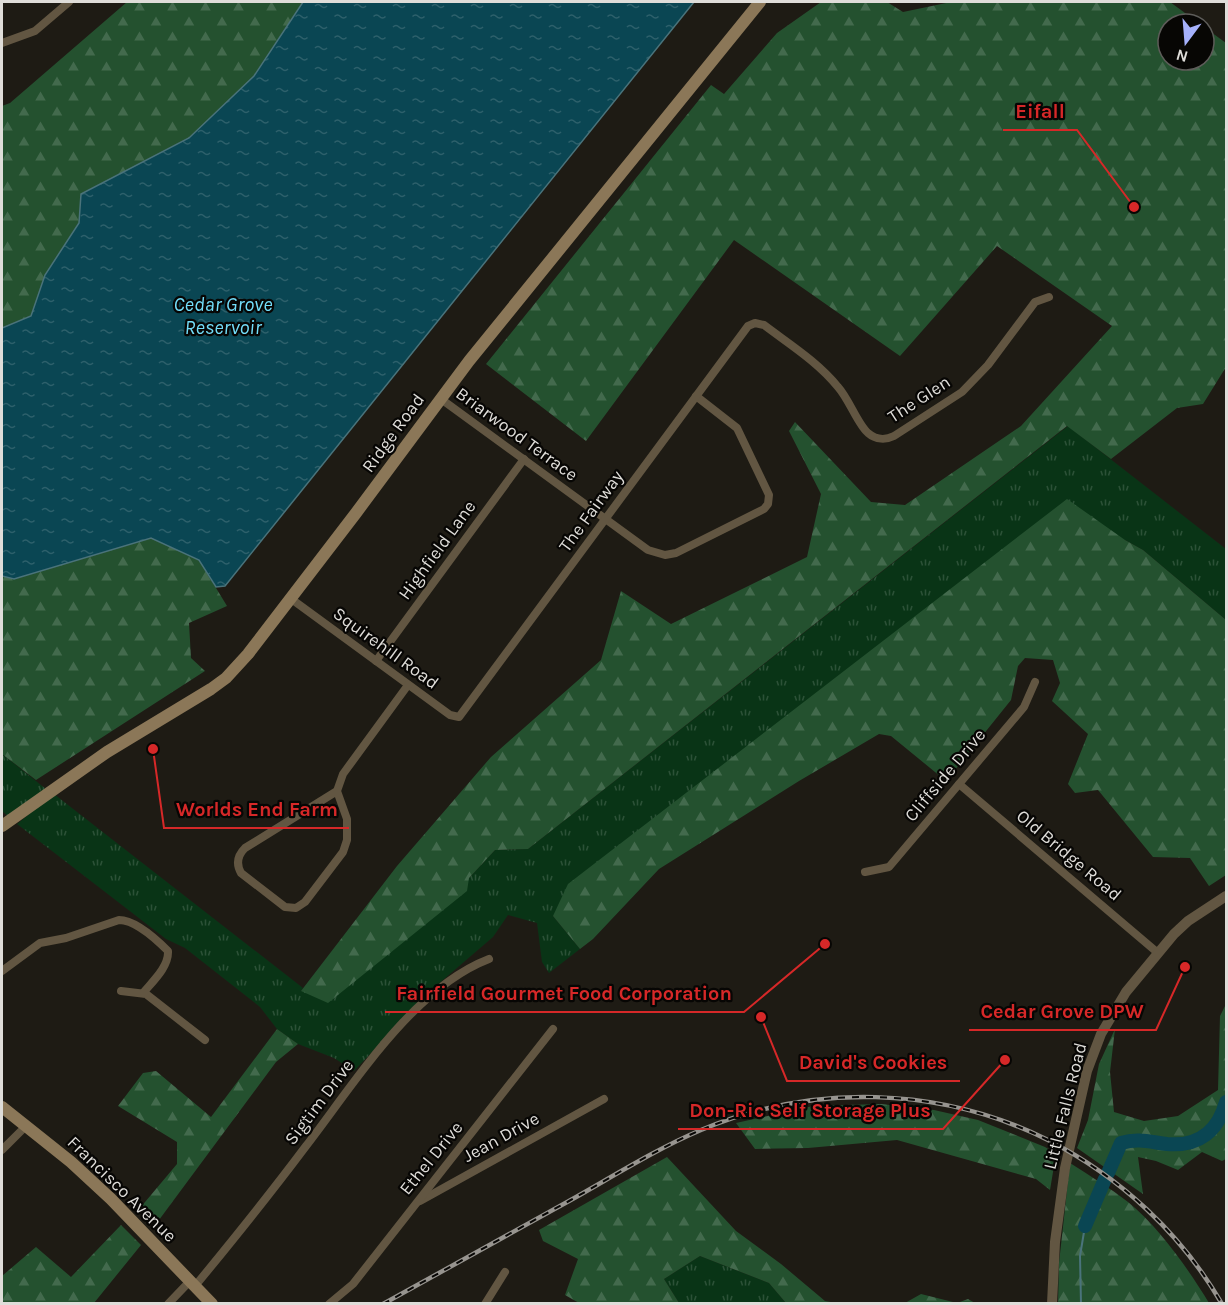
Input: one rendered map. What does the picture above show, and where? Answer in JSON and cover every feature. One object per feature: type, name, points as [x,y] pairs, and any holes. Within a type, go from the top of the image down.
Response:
[{"type":"main road","name":"Ridge Road","points":[[2,826],[107,752],[226,678],[248,654],[441,399],[760,2]]},
{"type":"main road","name":"Francisco Avenue","points":[[2,1107],[71,1162],[111,1199],[212,1304]]},
{"type":"street","points":[[2,43],[34,31],[69,2]]},
{"type":"street","name":"The Glen","points":[[745,329],[751,324],[761,323],[814,363],[841,390],[865,430],[876,438],[886,439],[904,430],[962,392],[988,366],[1035,302],[1049,297]]},
{"type":"street","name":"The Fairway","points":[[463,714],[745,329]]},
{"type":"street","name":"Briarwood Terrace","points":[[441,399],[648,550],[665,555],[682,551],[760,511],[768,504],[769,495],[740,432],[731,421],[696,396]]},
{"type":"street","name":"Highfield Lane","points":[[376,661],[524,459]]},
{"type":"street","name":"Squirehill Road","points":[[290,598],[452,717],[459,717],[463,714]]},
{"type":"street","name":"Cliffside Drive","points":[[865,872],[889,867],[1024,707],[1035,682]]},
{"type":"street","points":[[337,791],[245,848],[240,854],[238,862],[241,873],[285,907],[296,908],[305,902],[346,846],[348,824],[337,791],[343,774],[408,685]]},
{"type":"street","name":"Old Bridge Road","points":[[959,784],[1158,952]]},
{"type":"street","name":"Little Falls Road","points":[[1052,1304],[1060,1193],[1087,1071],[1096,1046],[1111,1014],[1158,952],[1188,921],[1227,896]]},
{"type":"street","points":[[2,971],[40,943],[66,938],[125,920],[137,926],[168,951],[164,966],[142,993]]},
{"type":"street","name":"Sigtim Drive","points":[[168,1304],[193,1284],[399,1027],[443,986],[472,965],[489,959]]},
{"type":"street","points":[[121,992],[142,993],[205,1040]]},
{"type":"street","name":"Ethel Drive","points":[[329,1304],[353,1284],[553,1029]]},
{"type":"street","name":"Jean Drive","points":[[415,1204],[604,1099]]},
{"type":"street","points":[[2,1150],[26,1126]]},
{"type":"street","points":[[485,1304],[505,1272]]},
{"type":"green space","points":[[127,2],[303,2],[254,76],[189,138],[81,194],[79,223],[45,275],[31,316],[2,328],[2,106],[10,103]]},
{"type":"green space","points":[[821,2],[887,2],[903,12],[951,2],[1170,2],[1184,12],[1156,12],[1156,72],[1216,72],[1216,36],[1226,43],[1226,367],[1203,404],[1177,408],[1111,459],[1067,426],[528,849],[495,850],[469,878],[467,891],[328,1003],[301,991],[397,866],[491,757],[601,660],[621,591],[671,624],[807,557],[821,494],[789,431],[795,422],[871,502],[905,505],[1021,426],[1112,326],[997,246],[900,356],[734,240],[586,441],[486,364],[711,85],[724,94],[777,33]]},
{"type":"green space","points":[[1068,426],[1226,549],[1226,620],[1143,550],[1125,540],[553,916],[580,949],[549,973],[542,962],[537,923],[508,915],[493,937],[429,992],[354,1071],[334,1058],[298,1044],[277,1029],[260,1007],[185,948],[166,939],[17,824],[54,794],[303,988],[301,991],[469,878],[495,850],[528,849]]},
{"type":"green space","points":[[1067,499],[1143,550],[1226,620],[1226,875],[1209,886],[1190,858],[1153,857],[1098,790],[1075,793],[1068,784],[1088,734],[1052,701],[1060,683],[1053,660],[1025,658],[1018,666],[1011,700],[946,781],[891,736],[879,734],[659,869],[593,939],[580,949],[553,916],[568,884]]},
{"type":"green space","points":[[151,538],[199,560],[227,606],[189,623],[191,658],[205,671],[36,780],[2,754],[2,576],[14,579]]},
{"type":"green space","points":[[2,754],[46,789],[8,816],[2,811]]},
{"type":"green space","points":[[1226,1004],[1226,1159],[1222,1161],[1202,1152],[1178,1170],[1138,1157],[1143,1194],[1077,1148],[1088,1120],[1099,1064],[1115,1029],[1110,1072],[1114,1112],[1144,1121],[1178,1116],[1218,1090],[1220,1016]]},
{"type":"green space","points":[[277,1029],[298,1044],[276,1062],[156,1224],[140,1208],[177,1164],[177,1142],[118,1106],[143,1073],[156,1071],[211,1117]]},
{"type":"green space","points":[[881,1104],[934,1110],[978,1120],[1045,1147],[1056,1154],[1050,1190],[1036,1179],[897,1140],[808,1148],[755,1149],[736,1123],[813,1106]]},
{"type":"green space","points":[[667,1157],[736,1231],[781,1264],[825,1301],[836,1303],[786,1303],[769,1283],[700,1256],[664,1279],[679,1303],[579,1303],[565,1295],[578,1259],[543,1241],[539,1230]]},
{"type":"green space","points":[[1070,1163],[1140,1212],[1173,1250],[1209,1303],[1058,1304],[1059,1263]]},
{"type":"green space","points":[[121,1225],[141,1245],[94,1303],[2,1303],[2,1276],[36,1247],[71,1277]]},
{"type":"green space","points":[[700,1256],[769,1283],[786,1303],[679,1303],[664,1279]]},
{"type":"green space","points":[[921,1294],[957,1303],[905,1303]]},
{"type":"green space","points":[[968,1299],[975,1303],[957,1303]]},
{"type":"water","name":"Cedar Grove Reservoir","points":[[303,2],[694,2],[225,586],[216,587],[199,560],[151,538],[14,579],[2,576],[2,328],[31,316],[45,275],[79,223],[81,194],[189,138],[254,76]]},
{"type":"waterway","points":[[1108,1173],[1121,1143],[1139,1141],[1178,1144],[1198,1140],[1206,1135],[1218,1121],[1226,1102]]},
{"type":"waterway","points":[[1085,1226],[1105,1179]]},
{"type":"waterway","points":[[1081,1304],[1080,1256],[1085,1226]]},
{"type":"railway","points":[[383,1304],[651,1154],[701,1130],[743,1115],[787,1104],[831,1098],[876,1097],[920,1101],[964,1109],[1007,1122],[1048,1140],[1074,1155],[1100,1171],[1147,1209],[1188,1254],[1222,1304]]},
{"type":"place","name":"Eifall","points":[[1134,207]]},
{"type":"place","name":"Worlds End Farm","points":[[153,749]]},
{"type":"place","name":"Fairfield Gourmet Food Corporation","points":[[825,944]]},
{"type":"place","name":"Cedar Grove DPW","points":[[1185,967]]},
{"type":"place","name":"David's Cookies","points":[[761,1017]]},
{"type":"place","name":"Don-Ric Self Storage Plus","points":[[1005,1060]]}]
